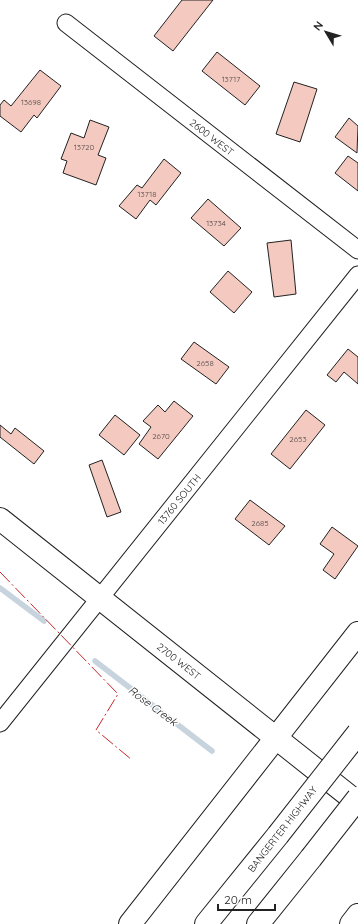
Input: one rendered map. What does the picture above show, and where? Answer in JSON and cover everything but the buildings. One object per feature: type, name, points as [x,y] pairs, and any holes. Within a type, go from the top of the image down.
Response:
[{"type":"main road","name":"2700 WEST","points":[[0,520],[101,598],[358,803]]},
{"type":"main road","points":[[130,924],[358,633]]},
{"type":"main road","name":"BANGERTER HIGHWAY","points":[[206,924],[358,733]]},
{"type":"main road","points":[[258,924],[358,798]]},
{"type":"main road","points":[[351,924],[358,915]]},
{"type":"street","name":"2600 WEST","points":[[66,23],[358,250]]},
{"type":"street","name":"13760 SOUTH","points":[[0,723],[358,275]]},
{"type":"waterway","name":"Rose Creek","points":[[0,588],[44,621]]},
{"type":"waterway","name":"Rose Creek","points":[[95,661],[212,751]]},
{"type":"power","points":[[0,572],[118,694],[96,730],[132,760]]}]
